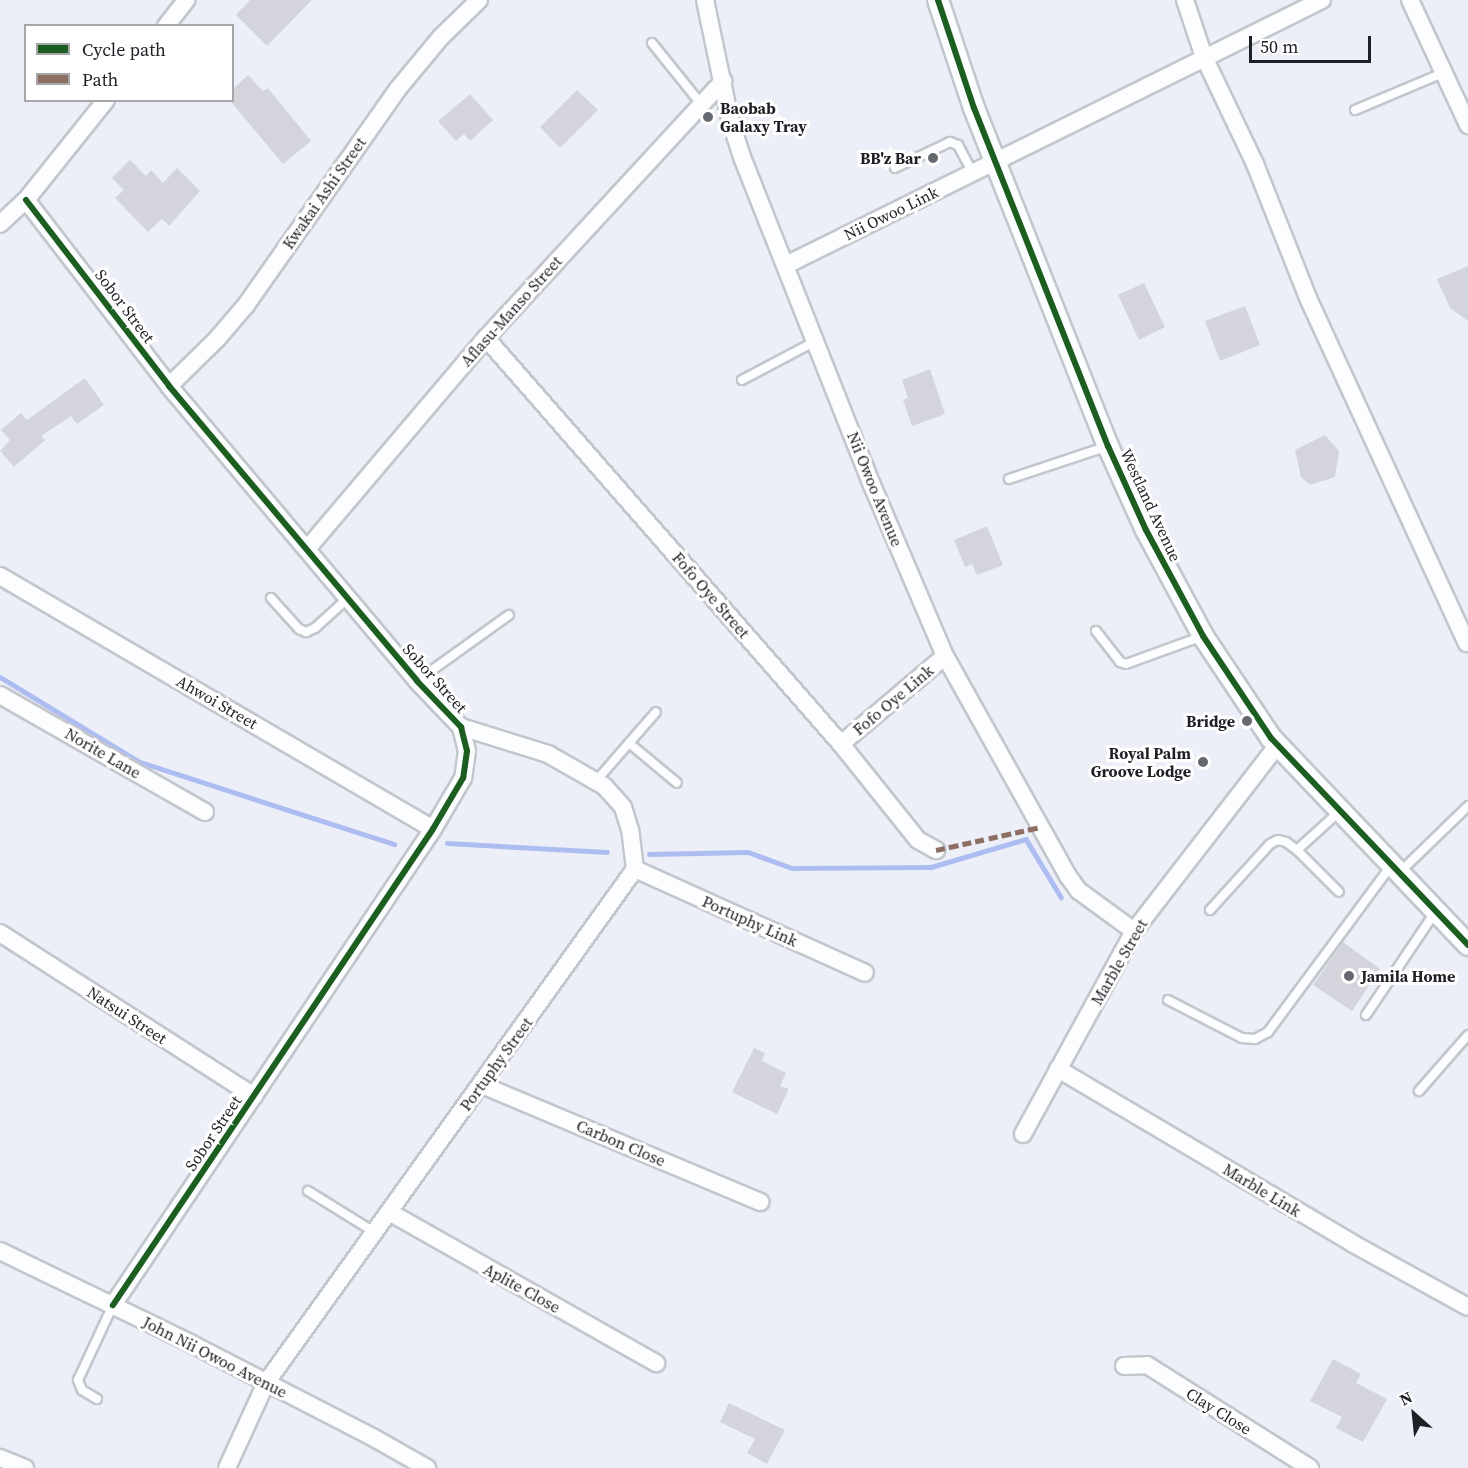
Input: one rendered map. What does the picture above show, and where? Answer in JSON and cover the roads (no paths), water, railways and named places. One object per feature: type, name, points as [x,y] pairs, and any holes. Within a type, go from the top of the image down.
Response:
[{"type":"street","points":[[168,24],[186,0]]},
{"type":"street","name":"Kwakai Ashi Street","points":[[169,386],[217,339],[246,305],[397,90],[441,37],[479,0]]},
{"type":"street","name":"Nii Owoo Avenue","points":[[705,0],[730,120],[742,157],[872,485],[945,656],[1068,876],[1079,891],[1134,931]]},
{"type":"street","name":"Westland Avenue","points":[[938,0],[970,98],[1108,446],[1146,530],[1203,636],[1233,685],[1278,745],[1468,945]]},
{"type":"street","points":[[1185,0],[1204,57],[1255,164],[1308,298],[1467,643]]},
{"type":"street","name":"Nii Owoo Link","points":[[786,265],[1322,0]]},
{"type":"street","points":[[1410,0],[1468,125]]},
{"type":"street","name":"Aflasu-Manso Street","points":[[307,549],[486,338],[723,81]]},
{"type":"street","points":[[0,224],[26,200],[104,102]]},
{"type":"street","name":"Sobor Street","points":[[26,200],[169,386],[417,681],[461,727],[467,751],[463,778],[433,829],[113,1305]]},
{"type":"street","name":"Fofo Oye Street","points":[[486,338],[841,744],[918,840],[936,850]]},
{"type":"street","name":"Ahwoi Street","points":[[0,576],[433,829]]},
{"type":"street","name":"Fofo Oye Link","points":[[841,744],[945,656]]},
{"type":"street","name":"Norite Lane","points":[[0,695],[205,812]]},
{"type":"street","points":[[461,727],[549,754],[604,786],[623,807],[630,830],[635,869]]},
{"type":"street","name":"Marble Street","points":[[1023,1134],[1134,931],[1278,745]]},
{"type":"street","name":"Portuphy Link","points":[[635,869],[865,973]]},
{"type":"street","name":"Portuphy Street","points":[[227,1468],[266,1383],[635,869]]},
{"type":"street","name":"Natsui Street","points":[[0,933],[254,1096]]},
{"type":"street","name":"Marble Link","points":[[1058,1069],[1352,1243],[1468,1307]]},
{"type":"street","name":"Carbon Close","points":[[482,1085],[760,1202]]},
{"type":"street","name":"Aplite Close","points":[[389,1212],[656,1363]]},
{"type":"street","name":"John Nii Owoo Avenue","points":[[0,1251],[113,1305],[374,1438],[427,1468]]},
{"type":"street","name":"Clay Close","points":[[1124,1366],[1147,1365],[1310,1468]]},
{"type":"street","points":[[0,1458],[25,1468]]},
{"type":"lane","points":[[652,43],[701,104]]},
{"type":"lane","points":[[1354,110],[1443,73]]},
{"type":"lane","points":[[895,168],[950,142],[958,145],[973,173]]},
{"type":"lane","points":[[742,380],[816,341]]},
{"type":"lane","points":[[1010,479],[1108,446]]},
{"type":"lane","points":[[272,598],[299,629],[306,632],[348,598]]},
{"type":"lane","points":[[417,681],[509,615]]},
{"type":"lane","points":[[1096,631],[1120,662],[1126,664],[1203,636]]},
{"type":"lane","points":[[596,782],[656,712]]},
{"type":"lane","points":[[629,743],[676,783]]},
{"type":"lane","points":[[1168,1000],[1242,1038],[1255,1039],[1268,1032],[1396,868],[1468,806]]},
{"type":"lane","points":[[1297,850],[1340,811]]},
{"type":"lane","points":[[1210,910],[1270,844],[1278,840],[1286,842],[1297,850],[1339,892]]},
{"type":"lane","points":[[1366,1015],[1437,910]]},
{"type":"lane","points":[[1419,1091],[1468,1035]]},
{"type":"lane","points":[[308,1191],[374,1232]]},
{"type":"lane","points":[[97,1399],[82,1390],[78,1380],[113,1305]]},
{"type":"waterway","points":[[0,677],[140,762],[394,844]]},
{"type":"waterway","points":[[649,854],[748,852],[792,868],[931,867],[1026,839],[1061,897]]},
{"type":"waterway","points":[[447,843],[607,852]]},
{"type":"place","name":"Baobab Galaxy Tray","points":[[708,117]]},
{"type":"place","name":"BB'z Bar","points":[[933,158]]},
{"type":"place","name":"Bridge","points":[[1247,721]]},
{"type":"place","name":"Royal Palm Groove Lodge","points":[[1203,762]]},
{"type":"place","name":"Jamila Home","points":[[1349,976]]}]
